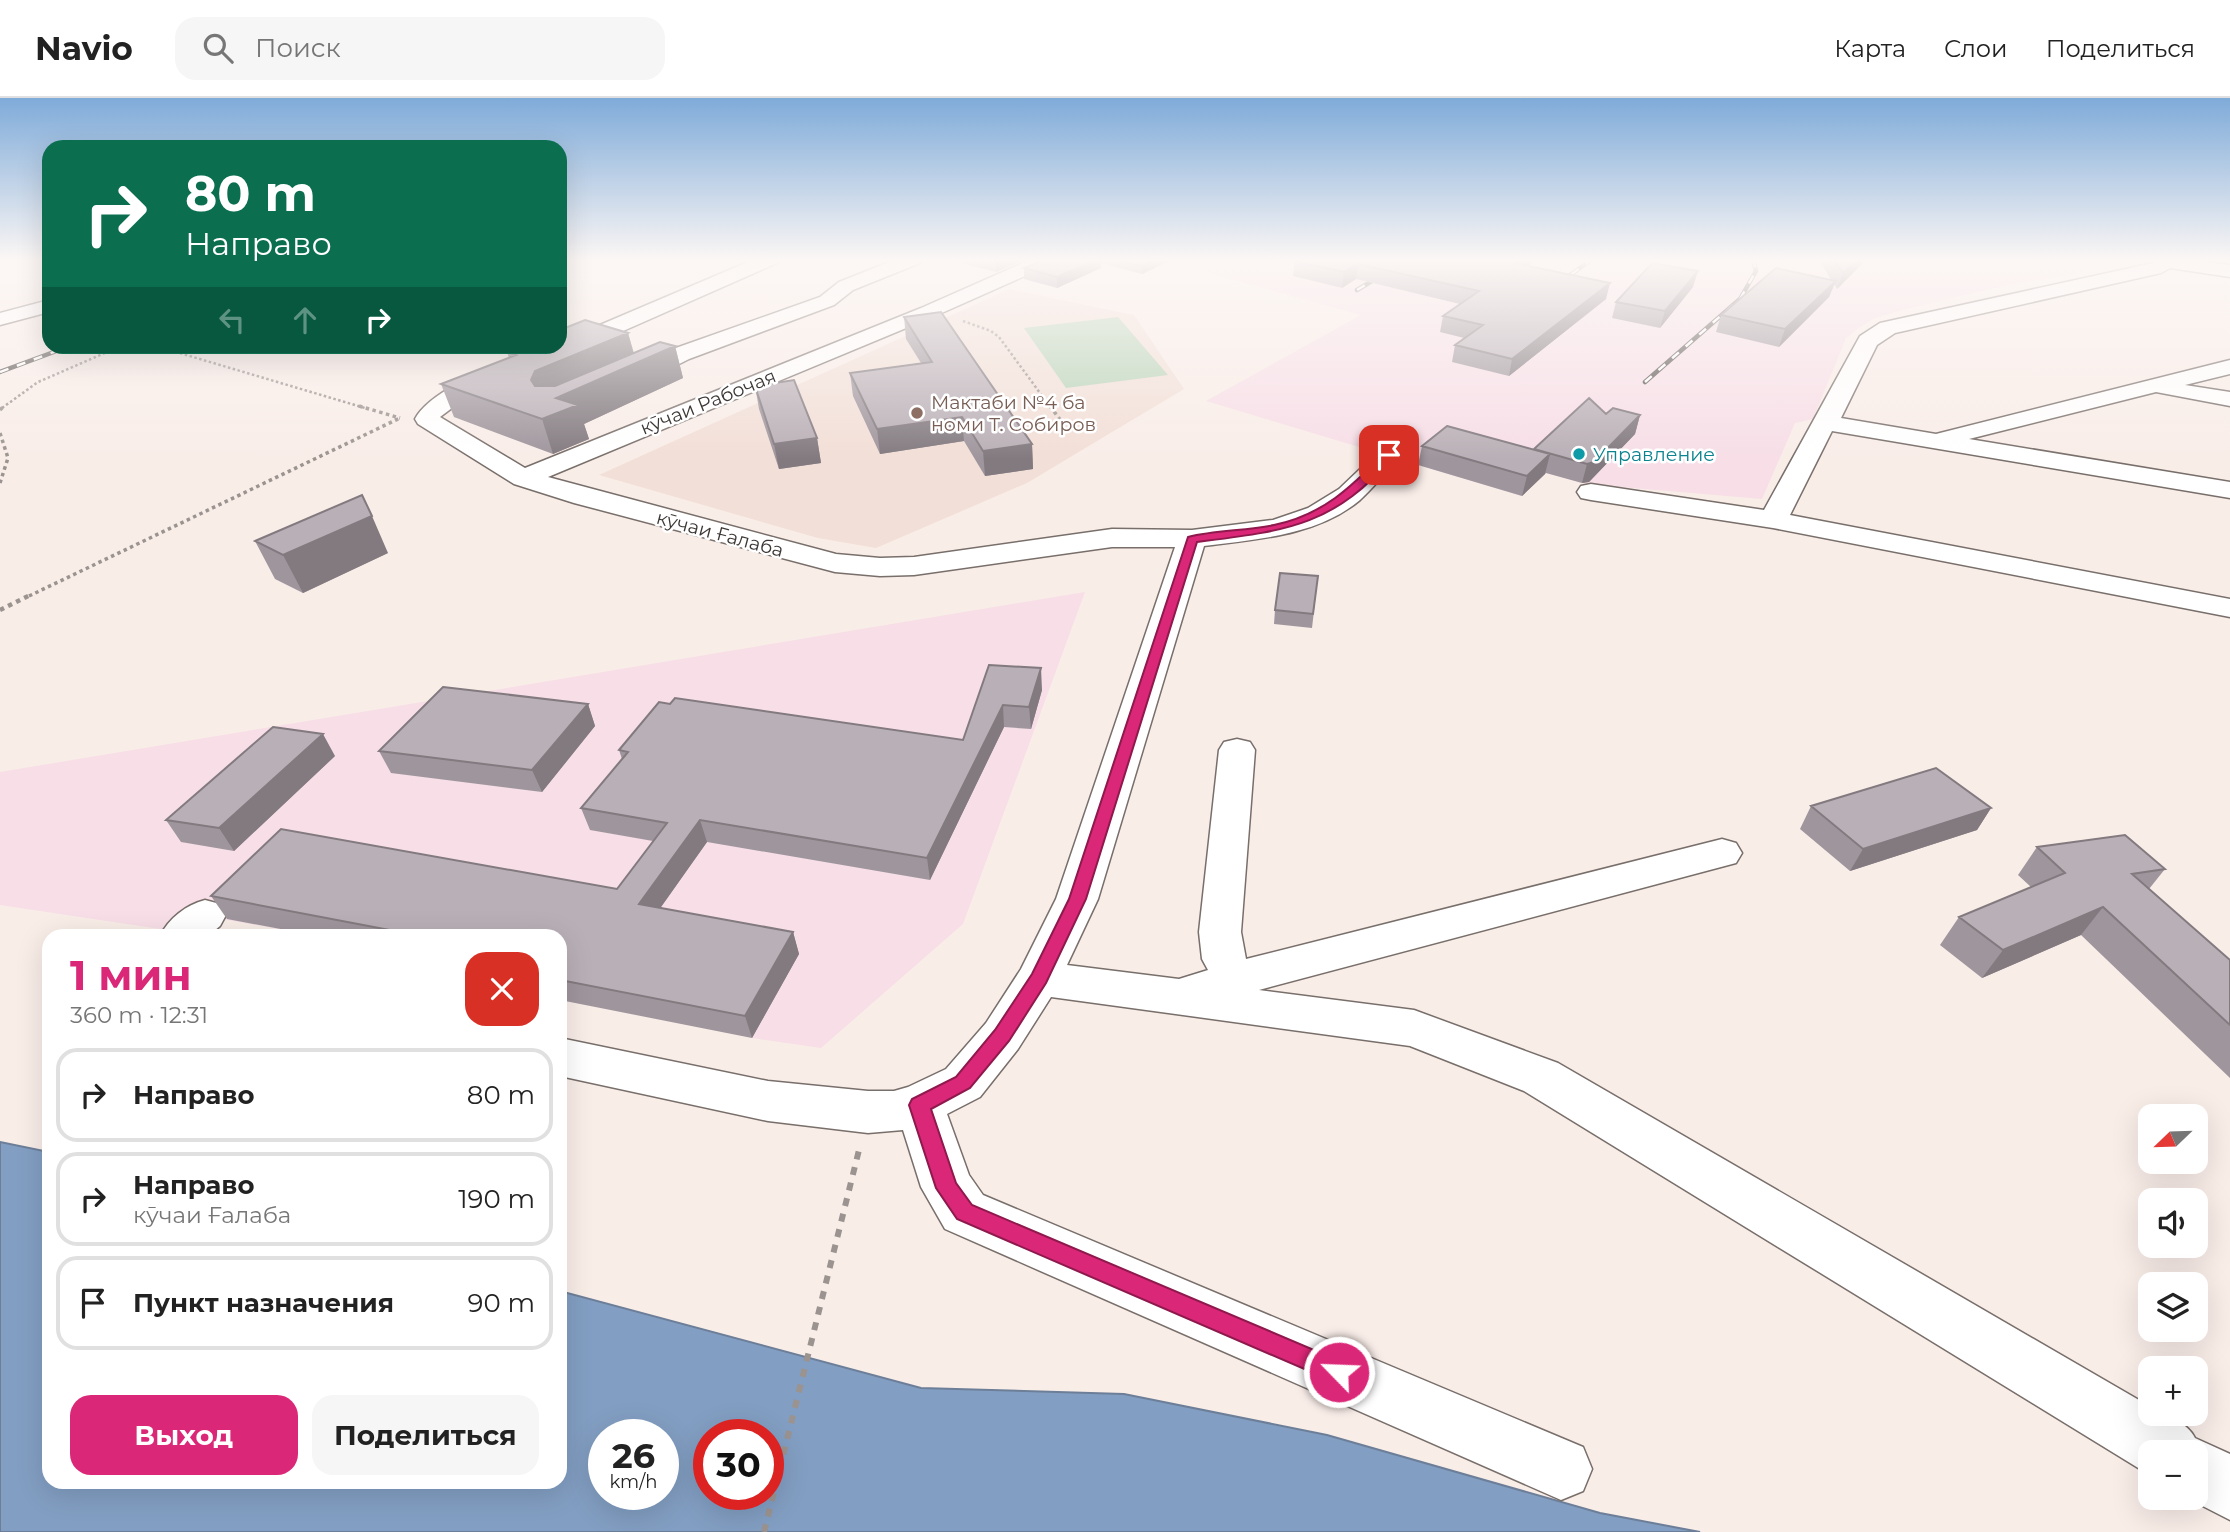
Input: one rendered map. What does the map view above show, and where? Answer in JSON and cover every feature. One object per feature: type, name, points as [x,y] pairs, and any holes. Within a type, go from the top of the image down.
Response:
[{"type":"street","points":[[567,344],[610,326]]},
{"type":"street","points":[[606,390],[681,354],[758,326]]},
{"type":"street","name":"кӯчаи Рабочая","points":[[523,478],[894,326]]},
{"type":"street","points":[[1773,520],[1868,341],[1888,328],[1898,326]]},
{"type":"street","points":[[427,415],[440,403],[544,354]]},
{"type":"street","points":[[1931,440],[2230,367]]},
{"type":"street","points":[[2146,386],[2230,399]]},
{"type":"street","name":"кӯчаи Ғалаба","points":[[427,415],[433,425],[523,478],[770,547],[846,564],[880,567],[914,566],[1112,538],[1192,539],[1277,528],[1318,514],[1349,495],[1389,455]]},
{"type":"street","points":[[1826,423],[2230,490]]},
{"type":"street","points":[[1591,492],[1773,520],[2230,608]]},
{"type":"street","points":[[567,1058],[768,1101],[868,1112],[894,1112],[919,1105],[963,1083],[1002,1035],[1039,978],[1077,899],[1192,539]]},
{"type":"street","points":[[1235,979],[1224,959],[1220,932],[1237,750]]},
{"type":"street","points":[[1178,997],[1235,979],[1722,853]]},
{"type":"street","points":[[1039,978],[1415,1028],[1541,1077],[2150,1440]]},
{"type":"street","points":[[919,1105],[947,1188],[964,1212],[1561,1469]]},
{"type":"street","points":[[2208,1475],[2230,1489]]},
{"type":"path","points":[[979,326],[999,337],[1064,425]]},
{"type":"path","points":[[0,410],[7,400],[29,387],[103,354]]},
{"type":"path","points":[[183,354],[400,418]]},
{"type":"path","points":[[0,610],[400,418],[427,415]]},
{"type":"path","points":[[0,433],[9,450],[7,469],[0,483]]},
{"type":"path","points":[[764,1532],[859,1151]]},
{"type":"shaded area","points":[[928,326],[1141,326],[1184,389],[1027,483],[876,548],[818,538],[599,475]]},
{"type":"shaded area","points":[[1341,326],[1862,326],[1846,338],[1813,419],[1795,423],[1762,499],[1586,484],[1546,473],[1522,496],[1206,401]]},
{"type":"shaded area","points":[[1085,592],[963,924],[821,1048],[752,1038],[567,940],[567,929],[279,929],[189,913],[168,929],[160,929],[0,905],[0,772]]},
{"type":"green space","points":[[1126,326],[1168,375],[1066,388],[1024,328]]},
{"type":"water","points":[[0,1142],[42,1151],[42,1489],[567,1489],[567,1293],[921,1388],[1124,1394],[1327,1435],[1600,1513],[1700,1532],[0,1532]]},
{"type":"building","points":[[605,326],[628,333],[535,371],[531,380],[535,386],[555,386],[660,342],[675,346],[556,398],[578,405],[542,419],[441,384],[516,355],[513,354],[567,354],[567,327]]},
{"type":"building","points":[[910,326],[951,326],[1032,444],[983,451],[962,417],[877,429],[850,373],[932,362]]},
{"type":"building","points":[[1482,326],[1555,326],[1512,359],[1455,345]]},
{"type":"building","points":[[794,380],[817,438],[774,444],[755,386]]},
{"type":"building","points":[[1589,398],[1606,414],[1613,408],[1640,415],[1594,462],[1587,464],[1534,449]]},
{"type":"building","points":[[1447,426],[1550,454],[1527,476],[1422,446]]},
{"type":"building","points":[[362,495],[372,516],[283,555],[255,541]]},
{"type":"building","points":[[1280,573],[1318,576],[1313,614],[1275,610]]},
{"type":"building","points":[[989,665],[1041,668],[1029,707],[1003,705],[927,858],[700,820],[639,904],[793,932],[745,1016],[567,981],[567,929],[384,929],[211,896],[281,829],[617,889],[667,823],[581,808],[628,752],[619,750],[659,702],[670,704],[675,698],[963,740]]},
{"type":"building","points":[[443,687],[588,704],[532,770],[379,751]]},
{"type":"building","points":[[273,727],[323,734],[219,828],[166,820]]},
{"type":"building","points":[[1936,768],[1991,808],[1863,849],[1811,806]]},
{"type":"building","points":[[2125,835],[2165,869],[2132,874],[2230,960],[2230,1025],[2103,907],[2003,950],[1959,917],[2065,873],[2037,847]]},
{"type":"railway","points":[[1645,382],[1709,326]]},
{"type":"railway","points":[[0,372],[48,354]]},
{"type":"place","name":"Мактаби №4 ба номи Т. Собиров","points":[[917,413]]},
{"type":"place","name":"Управление","points":[[1579,454]]},
{"type":"route","points":[[1339,1372],[964,1212],[947,1188],[919,1105],[963,1083],[1002,1035],[1039,978],[1077,899],[1192,539],[1277,528],[1318,514],[1349,495],[1389,455]]}]
